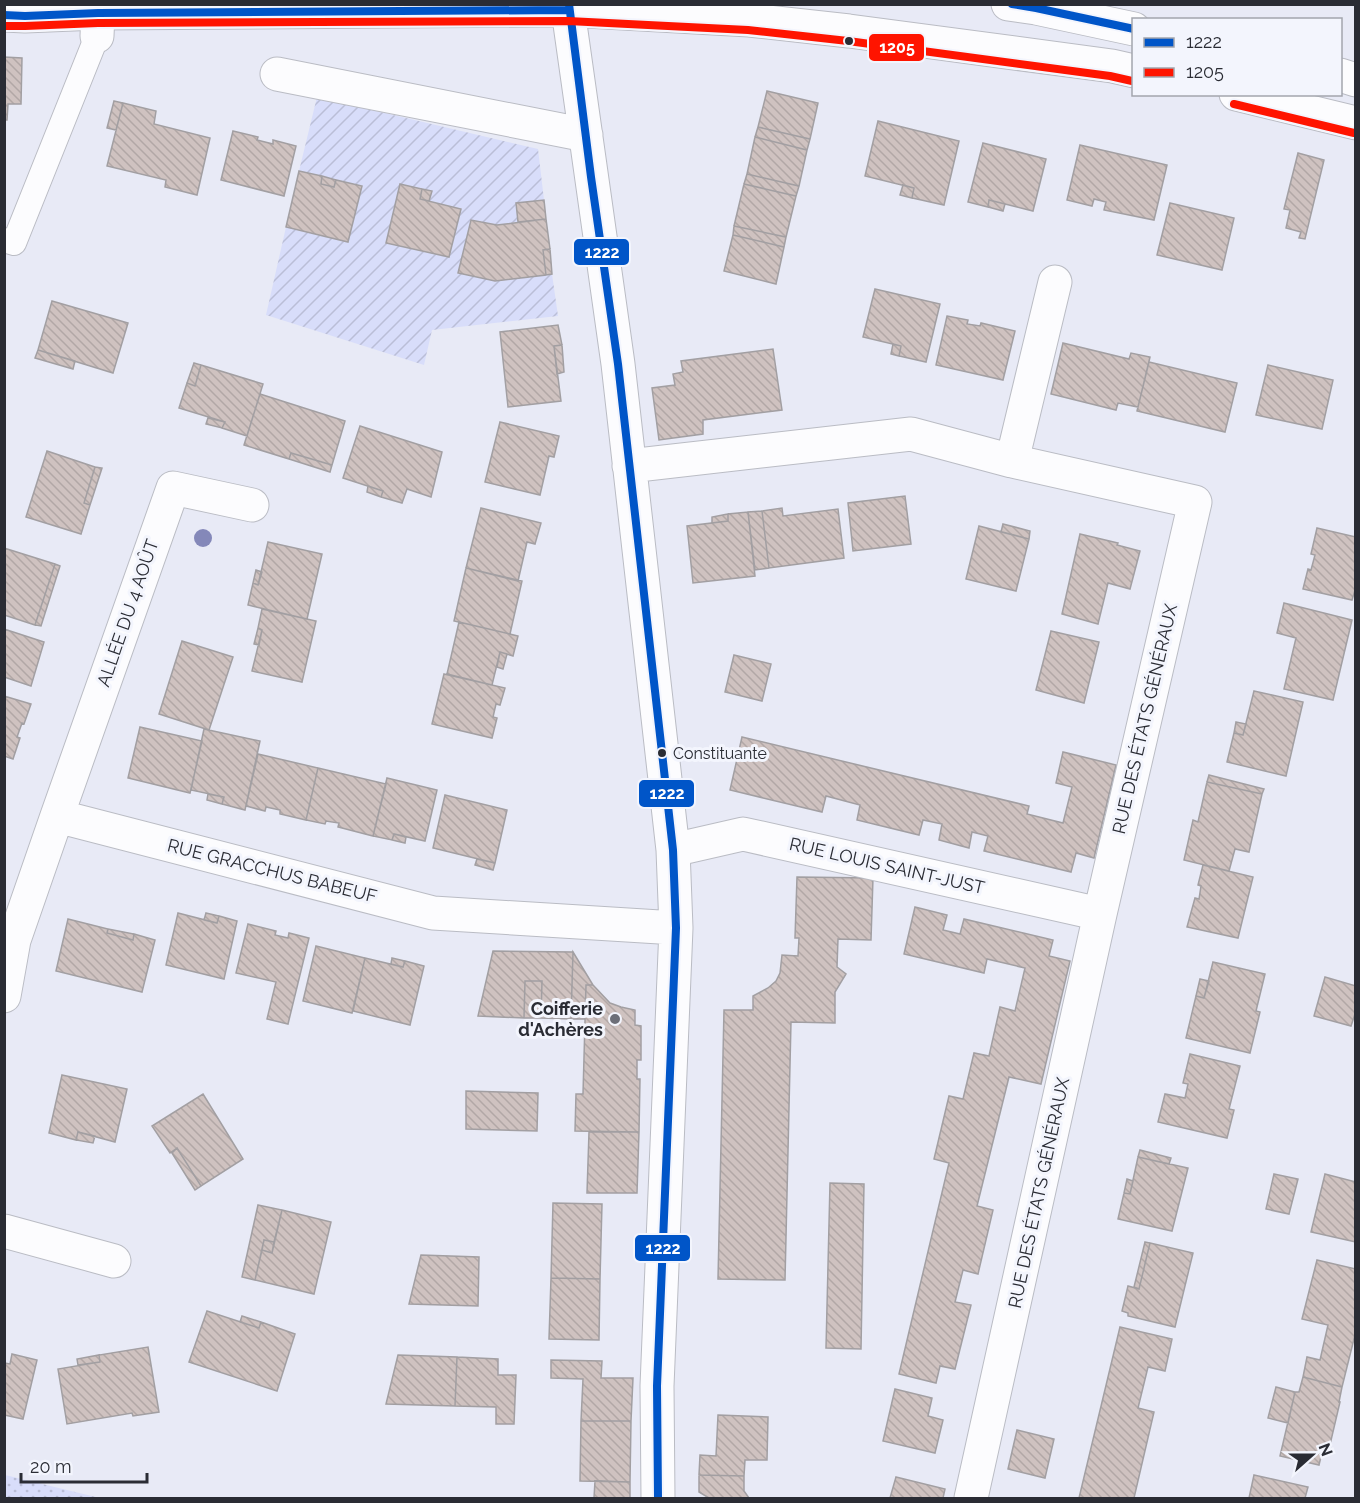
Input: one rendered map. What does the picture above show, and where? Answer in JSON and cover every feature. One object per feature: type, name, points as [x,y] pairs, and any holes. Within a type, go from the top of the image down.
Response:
[{"type":"street","points":[[1008,4],[1132,29]]},
{"type":"street","points":[[569,7],[618,364],[673,850],[676,928],[657,1386],[658,1498]]},
{"type":"street","points":[[4,15],[98,18],[569,7],[749,20],[838,30],[1132,71]]},
{"type":"street","points":[[277,74],[586,135]]},
{"type":"street","points":[[1244,96],[1356,123]]},
{"type":"street","points":[[1012,461],[1055,282]]},
{"type":"street","name":"RUE DES ÉTATS GÉNÉRAUX","points":[[629,466],[911,434],[1012,461],[1195,502],[971,1498]]},
{"type":"street","name":"ALLÉE DU 4 AOÛT","points":[[57,816],[173,488],[252,505]]},
{"type":"street","points":[[4,996],[14,940],[57,816]]},
{"type":"street","name":"RUE GRACCHUS BABEUF","points":[[57,816],[433,913],[676,928]]},
{"type":"street","name":"RUE LOUIS SAINT-JUST","points":[[673,850],[743,834],[1101,914]]},
{"type":"street","points":[[4,1230],[114,1261]]},
{"type":"lane","points":[[4,240],[14,243],[98,18]]},
{"type":"shaded area","points":[[317,97],[538,149],[544,200],[516,203],[518,222],[497,225],[471,220],[458,272],[495,281],[552,274],[558,316],[432,330],[424,365],[266,315],[286,227],[348,242],[362,186],[299,171]],"holes":[[[400,184],[431,191],[429,201],[461,209],[449,257],[386,243]]]},
{"type":"shaded area","points":[[5,1475],[100,1498],[5,1498]]},
{"type":"building","points":[[4,57],[22,58],[21,104],[8,104],[7,120],[4,120]]},
{"type":"building","points":[[767,91],[818,103],[810,139],[758,127]]},
{"type":"building","points":[[114,101],[123,103],[116,130],[107,128]]},
{"type":"building","points":[[123,103],[156,111],[154,124],[210,138],[197,195],[165,187],[166,180],[107,166]]},
{"type":"building","points":[[878,121],[959,141],[944,205],[912,198],[914,188],[865,176]]},
{"type":"building","points":[[758,127],[810,139],[807,150],[755,137]]},
{"type":"building","points":[[233,131],[258,137],[257,140],[273,144],[273,140],[296,146],[284,196],[221,180]]},
{"type":"building","points":[[755,137],[807,150],[799,186],[747,174]]},
{"type":"building","points":[[983,143],[1046,159],[1033,211],[989,200],[988,207],[968,202]]},
{"type":"building","points":[[1080,145],[1167,165],[1154,220],[1104,210],[1106,202],[1094,199],[1092,206],[1067,200]]},
{"type":"building","points":[[1298,153],[1324,160],[1305,239],[1299,238],[1301,232],[1286,228],[1290,210],[1284,209]]},
{"type":"building","points":[[299,171],[322,176],[321,184],[334,187],[336,180],[362,186],[348,242],[286,227]]},
{"type":"building","points":[[747,174],[799,186],[796,196],[744,184]]},
{"type":"building","points":[[322,176],[336,180],[334,187],[321,184]]},
{"type":"building","points":[[400,184],[422,189],[420,199],[461,209],[449,257],[386,243]]},
{"type":"building","points":[[744,184],[796,196],[786,237],[734,226]]},
{"type":"building","points":[[903,185],[914,188],[912,198],[900,195]]},
{"type":"building","points":[[422,189],[432,191],[429,201],[420,199]]},
{"type":"building","points":[[544,200],[546,219],[518,222],[516,203]]},
{"type":"building","points":[[989,200],[1005,204],[1003,211],[988,207]]},
{"type":"building","points":[[1170,203],[1234,218],[1222,270],[1157,255]]},
{"type":"building","points":[[546,219],[550,249],[543,250],[546,275],[495,281],[458,273],[471,220],[497,225]]},
{"type":"building","points":[[734,226],[786,237],[784,247],[733,235]]},
{"type":"building","points":[[733,235],[784,247],[776,284],[724,271]]},
{"type":"building","points":[[550,249],[552,274],[546,275],[543,250]]},
{"type":"building","points":[[875,289],[940,304],[926,362],[899,356],[901,346],[863,337]]},
{"type":"building","points":[[52,301],[128,323],[113,373],[38,350]]},
{"type":"building","points":[[947,316],[968,320],[967,324],[980,326],[981,323],[1015,331],[1003,380],[936,365]]},
{"type":"building","points":[[558,325],[562,345],[554,346],[561,401],[508,407],[500,332]]},
{"type":"building","points":[[1063,343],[1129,359],[1131,353],[1150,357],[1138,407],[1118,403],[1116,410],[1051,394]]},
{"type":"building","points":[[893,344],[901,346],[899,356],[891,354]]},
{"type":"building","points":[[562,345],[564,372],[557,374],[554,346]]},
{"type":"building","points":[[773,349],[782,410],[703,420],[703,434],[659,440],[652,388],[675,385],[673,374],[683,372],[681,361]]},
{"type":"building","points":[[38,350],[75,361],[73,369],[35,358]]},
{"type":"building","points":[[1149,362],[1237,383],[1225,432],[1137,411]]},
{"type":"building","points":[[194,363],[201,365],[195,386],[187,383]]},
{"type":"building","points":[[201,365],[263,384],[247,436],[222,428],[225,422],[179,408],[187,383],[195,386]]},
{"type":"building","points":[[1268,365],[1333,380],[1322,429],[1256,415]]},
{"type":"building","points":[[260,394],[345,421],[332,465],[291,453],[289,459],[244,445]]},
{"type":"building","points":[[208,418],[225,422],[222,428],[206,424]]},
{"type":"building","points":[[500,422],[559,436],[554,457],[549,456],[540,495],[485,482]]},
{"type":"building","points":[[360,426],[442,452],[431,497],[407,489],[402,503],[381,497],[383,491],[343,478]]},
{"type":"building","points":[[47,451],[95,467],[84,503],[90,505],[81,534],[26,517]]},
{"type":"building","points":[[291,453],[332,465],[330,472],[289,459]]},
{"type":"building","points":[[95,467],[102,468],[90,505],[84,503]]},
{"type":"building","points":[[368,486],[383,491],[381,497],[367,492]]},
{"type":"building","points":[[905,496],[911,544],[853,551],[848,503]]},
{"type":"building","points":[[481,508],[541,523],[535,544],[527,542],[518,581],[466,568]]},
{"type":"building","points":[[782,508],[783,516],[838,509],[844,558],[769,568],[762,511]]},
{"type":"building","points":[[762,511],[769,568],[755,570],[748,512]]},
{"type":"building","points":[[748,512],[755,576],[693,583],[687,526],[728,521],[728,514]]},
{"type":"building","points":[[728,514],[728,521],[712,523],[712,517]]},
{"type":"building","points":[[1003,524],[1030,531],[1029,539],[1001,532]]},
{"type":"building","points":[[979,526],[1029,539],[1016,591],[966,579]]},
{"type":"building","points":[[1317,528],[1356,537],[1356,587],[1352,600],[1303,589],[1308,569],[1311,570],[1315,555],[1311,554]]},
{"type":"building","points":[[1080,534],[1140,551],[1130,589],[1108,583],[1098,624],[1062,614]]},
{"type":"building","points":[[268,542],[322,554],[307,619],[248,605],[253,583],[258,585]]},
{"type":"building","points":[[4,548],[55,564],[35,625],[4,615]]},
{"type":"building","points":[[55,564],[60,566],[41,626],[35,625]]},
{"type":"building","points":[[466,568],[522,581],[510,634],[454,621]]},
{"type":"building","points":[[256,570],[262,572],[258,585],[253,583]]},
{"type":"building","points":[[1284,603],[1352,620],[1333,700],[1284,689],[1296,638],[1277,633]]},
{"type":"building","points":[[262,609],[316,621],[302,682],[252,671],[262,630],[258,628]]},
{"type":"building","points":[[459,622],[518,636],[513,656],[500,652],[492,685],[447,674]]},
{"type":"building","points":[[258,628],[262,630],[259,645],[254,644]]},
{"type":"building","points":[[4,629],[44,642],[31,686],[4,677]]},
{"type":"building","points":[[1051,631],[1099,642],[1084,703],[1036,690]]},
{"type":"building","points":[[182,641],[233,657],[209,730],[159,714]]},
{"type":"building","points":[[500,652],[507,654],[503,669],[497,667]]},
{"type":"building","points":[[734,655],[771,664],[762,701],[725,692]]},
{"type":"building","points":[[444,674],[505,688],[500,705],[496,704],[493,717],[497,718],[492,738],[432,724]]},
{"type":"building","points":[[1254,691],[1303,702],[1286,776],[1227,762],[1234,733],[1243,735]]},
{"type":"building","points":[[4,696],[31,704],[17,737],[20,738],[13,759],[4,756]]},
{"type":"building","points":[[1236,722],[1246,724],[1243,735],[1234,733]]},
{"type":"building","points":[[140,727],[202,741],[190,793],[128,778]]},
{"type":"building","points":[[204,729],[260,741],[245,810],[222,804],[224,797],[191,790]]},
{"type":"building","points":[[742,737],[1029,806],[1027,814],[1063,823],[1072,787],[1056,783],[1063,752],[1116,765],[1094,858],[1076,853],[1071,872],[984,851],[988,836],[972,832],[969,848],[939,840],[942,824],[923,820],[919,835],[857,820],[860,805],[826,796],[822,812],[730,790]]},
{"type":"building","points":[[258,754],[318,768],[306,820],[280,814],[280,810],[266,807],[265,811],[246,806]]},
{"type":"building","points":[[318,768],[386,784],[373,836],[338,827],[339,823],[326,821],[325,824],[306,820]]},
{"type":"building","points":[[1209,775],[1264,789],[1262,794],[1207,782]]},
{"type":"building","points":[[387,778],[437,790],[425,841],[394,834],[392,840],[373,836]]},
{"type":"building","points":[[1207,782],[1262,794],[1249,852],[1235,849],[1229,871],[1184,860],[1193,820],[1198,822]]},
{"type":"building","points":[[208,794],[224,797],[222,804],[207,800]]},
{"type":"building","points":[[445,795],[507,810],[495,863],[433,848]]},
{"type":"building","points":[[394,834],[406,837],[405,843],[392,840]]},
{"type":"building","points":[[477,859],[495,863],[493,870],[475,865]]},
{"type":"building","points":[[1203,865],[1253,877],[1238,938],[1187,927],[1195,898],[1199,899],[1201,886],[1198,885]]},
{"type":"building","points":[[797,877],[873,878],[871,940],[838,939],[837,967],[846,974],[835,992],[835,1023],[791,1022],[785,1280],[718,1279],[724,1010],[753,1010],[753,996],[776,981],[780,973],[782,955],[798,956],[799,938],[795,938]]},
{"type":"building","points":[[915,907],[947,915],[943,930],[960,934],[964,919],[1053,940],[1049,956],[1070,961],[1041,1084],[1009,1077],[977,1206],[993,1210],[978,1274],[963,1270],[955,1302],[971,1305],[955,1369],[940,1366],[936,1383],[899,1374],[949,1163],[934,1159],[949,1096],[963,1099],[974,1053],[989,1056],[1000,1007],[1015,1011],[1025,968],[987,959],[984,973],[904,954]]},
{"type":"building","points":[[178,913],[217,923],[219,916],[237,921],[224,979],[166,965]]},
{"type":"building","points":[[206,913],[219,916],[217,923],[204,920]]},
{"type":"building","points":[[68,919],[108,929],[107,933],[133,940],[134,934],[155,940],[142,992],[56,971]]},
{"type":"building","points":[[248,924],[276,931],[275,935],[288,938],[289,933],[309,938],[288,1024],[267,1019],[276,982],[236,973]]},
{"type":"building","points":[[108,929],[134,934],[133,940],[107,933]]},
{"type":"building","points":[[316,946],[365,958],[352,1013],[303,1001]]},
{"type":"building","points":[[493,951],[573,952],[571,1019],[541,1018],[542,981],[525,981],[524,1018],[478,1016]]},
{"type":"building","points":[[573,952],[593,985],[586,985],[585,1019],[571,1019]]},
{"type":"building","points":[[365,958],[403,967],[405,961],[424,966],[410,1025],[353,1011]]},
{"type":"building","points":[[392,958],[405,961],[403,967],[391,964]]},
{"type":"building","points":[[1213,962],[1265,974],[1256,1011],[1260,1012],[1250,1053],[1186,1038],[1196,996],[1204,998]]},
{"type":"building","points":[[1325,977],[1356,986],[1356,1011],[1351,1026],[1314,1016]]},
{"type":"building","points":[[1200,979],[1209,981],[1204,998],[1196,996]]},
{"type":"building","points":[[525,981],[542,981],[541,1018],[524,1018]]},
{"type":"building","points":[[586,985],[593,985],[610,1003],[635,1010],[635,1025],[641,1026],[641,1060],[637,1060],[637,1079],[640,1079],[639,1132],[575,1131],[576,1094],[583,1094]]},
{"type":"building","points":[[1190,1054],[1240,1066],[1229,1109],[1234,1110],[1227,1138],[1158,1122],[1165,1094],[1185,1098],[1188,1084],[1183,1083]]},
{"type":"building","points":[[62,1075],[127,1089],[115,1142],[78,1132],[76,1140],[49,1133]]},
{"type":"building","points":[[466,1091],[538,1093],[537,1131],[466,1129]]},
{"type":"building","points":[[203,1094],[243,1159],[201,1186],[177,1148],[170,1153],[152,1126]]},
{"type":"building","points":[[78,1132],[95,1136],[93,1143],[76,1140]]},
{"type":"building","points":[[589,1132],[639,1132],[637,1193],[587,1193]]},
{"type":"building","points":[[177,1148],[201,1186],[195,1190],[172,1153]]},
{"type":"building","points":[[1140,1150],[1171,1158],[1169,1164],[1138,1157]]},
{"type":"building","points":[[1138,1157],[1188,1168],[1172,1231],[1118,1219],[1124,1193],[1130,1194]]},
{"type":"building","points":[[1274,1174],[1298,1179],[1289,1214],[1266,1209]]},
{"type":"building","points":[[1325,1174],[1356,1182],[1356,1242],[1311,1232]]},
{"type":"building","points":[[1127,1179],[1133,1181],[1130,1194],[1124,1193]]},
{"type":"building","points":[[830,1183],[864,1184],[861,1349],[826,1348]]},
{"type":"building","points":[[553,1203],[602,1204],[600,1279],[551,1278]]},
{"type":"building","points":[[258,1205],[282,1210],[274,1242],[264,1240],[255,1280],[242,1277]]},
{"type":"building","points":[[282,1210],[331,1222],[314,1294],[255,1280],[262,1250],[272,1253]]},
{"type":"building","points":[[264,1240],[274,1242],[272,1253],[262,1250]]},
{"type":"building","points":[[1145,1242],[1150,1243],[1139,1289],[1134,1287]]},
{"type":"building","points":[[1150,1243],[1193,1253],[1175,1327],[1128,1316],[1128,1313],[1122,1311],[1128,1286],[1139,1289]]},
{"type":"building","points":[[421,1255],[479,1257],[478,1306],[409,1304]]},
{"type":"building","points":[[1317,1260],[1356,1269],[1356,1331],[1342,1387],[1303,1377],[1307,1357],[1320,1360],[1328,1325],[1302,1319]]},
{"type":"building","points":[[551,1278],[600,1279],[599,1340],[549,1339]]},
{"type":"building","points":[[207,1311],[259,1328],[261,1322],[295,1334],[277,1391],[189,1362]]},
{"type":"building","points":[[242,1316],[261,1322],[259,1328],[240,1322]]},
{"type":"building","points":[[1120,1327],[1172,1339],[1165,1371],[1148,1367],[1138,1408],[1154,1412],[1134,1498],[1079,1498]]},
{"type":"building","points":[[148,1347],[159,1412],[133,1416],[132,1413],[67,1424],[58,1369],[100,1362],[99,1355]]},
{"type":"building","points":[[12,1354],[37,1360],[23,1419],[4,1415],[4,1363],[10,1364]]},
{"type":"building","points":[[99,1355],[100,1362],[78,1365],[77,1359]]},
{"type":"building","points":[[398,1355],[457,1357],[455,1406],[386,1404]]},
{"type":"building","points":[[457,1357],[498,1359],[498,1375],[516,1375],[514,1424],[496,1424],[496,1407],[455,1406]]},
{"type":"building","points":[[551,1360],[602,1361],[601,1378],[633,1378],[631,1421],[581,1421],[583,1379],[551,1378]]},
{"type":"building","points":[[1303,1377],[1342,1387],[1329,1449],[1323,1448],[1319,1465],[1280,1456],[1295,1392],[1299,1392]]},
{"type":"building","points":[[1276,1387],[1295,1392],[1288,1423],[1268,1418]]},
{"type":"building","points":[[895,1389],[932,1398],[928,1416],[943,1420],[935,1453],[883,1441]]},
{"type":"building","points":[[718,1415],[768,1417],[767,1460],[745,1460],[744,1476],[699,1475],[700,1455],[716,1456]]},
{"type":"building","points":[[581,1421],[631,1421],[630,1482],[580,1481]]},
{"type":"building","points":[[1017,1430],[1054,1439],[1045,1478],[1008,1469]]},
{"type":"building","points":[[699,1475],[744,1476],[744,1491],[749,1498],[709,1498],[699,1492]]},
{"type":"building","points":[[1254,1475],[1308,1487],[1305,1498],[1249,1498]]},
{"type":"building","points":[[896,1477],[945,1489],[943,1498],[890,1498]]},
{"type":"building","points":[[595,1481],[630,1482],[630,1498],[594,1498]]},
{"type":"transit line","name":"1222","points":[[569,4],[618,364],[673,850],[676,928],[657,1386],[658,1498]]},
{"type":"transit line","name":"1222","points":[[1012,4],[1132,29]]},
{"type":"transit line","name":"1222","points":[[4,15],[568,10]]},
{"type":"transit line","name":"1205","points":[[4,26],[98,23],[568,21],[748,30],[848,41],[1110,76],[1132,81]]},
{"type":"transit line","name":"1205","points":[[1234,104],[1354,133]]},
{"type":"place","name":"Constituante","points":[[662,753]]},
{"type":"place","name":"Coifferie d'Achères","points":[[615,1019]]}]
